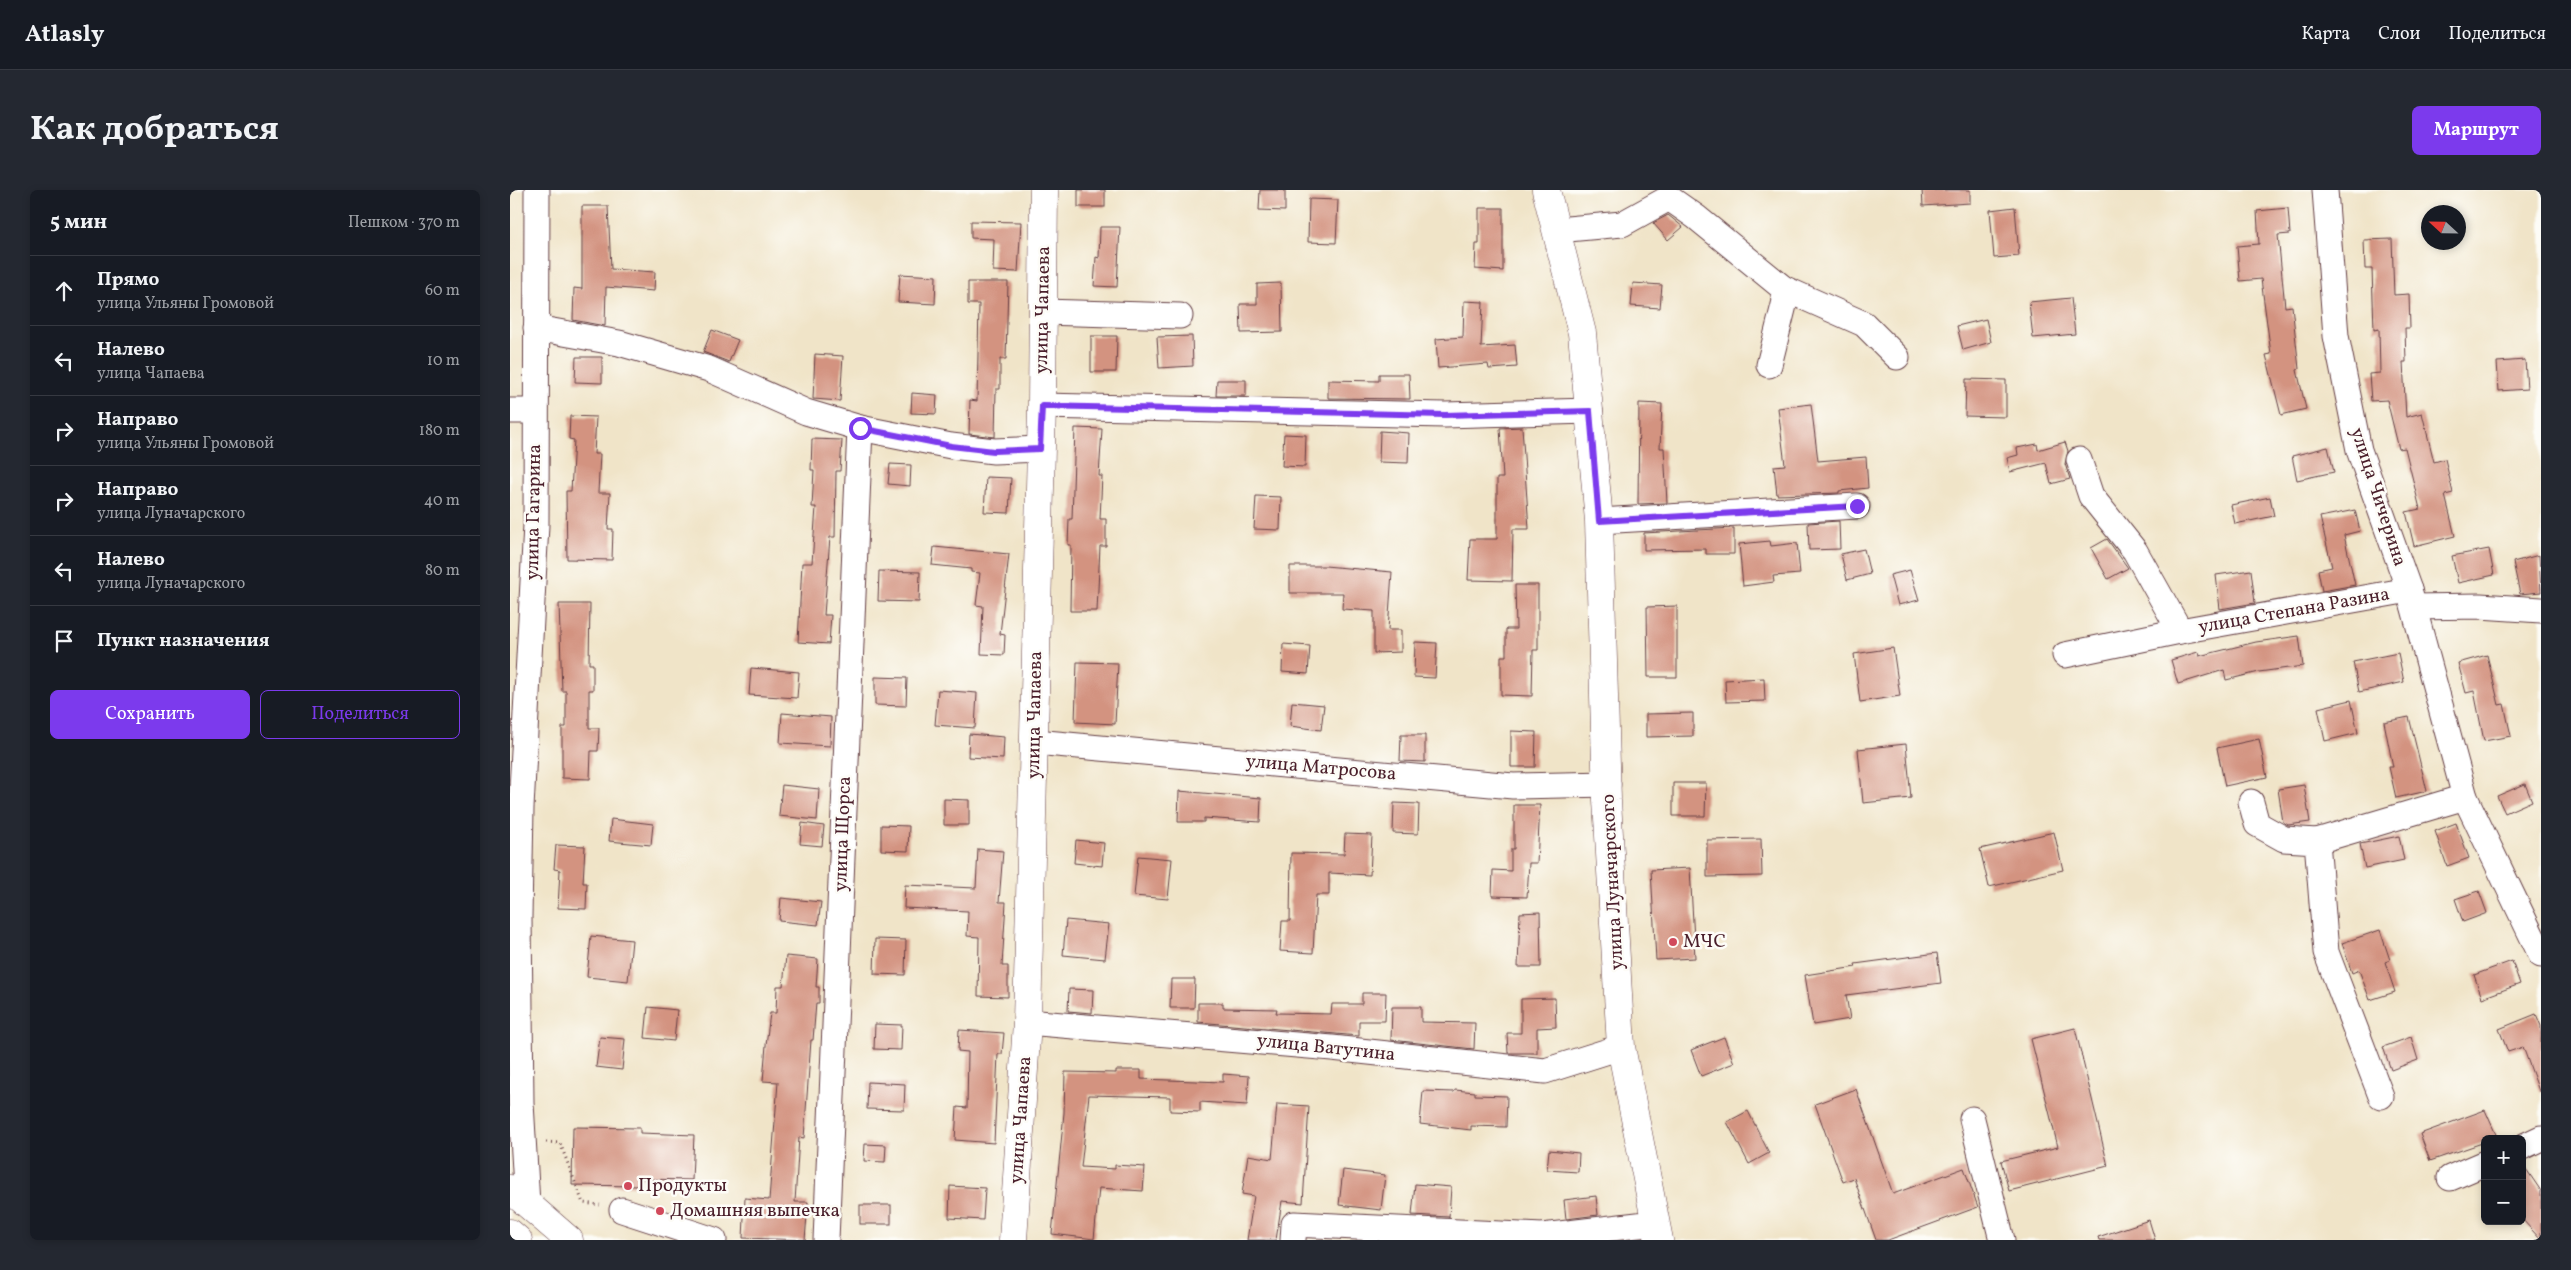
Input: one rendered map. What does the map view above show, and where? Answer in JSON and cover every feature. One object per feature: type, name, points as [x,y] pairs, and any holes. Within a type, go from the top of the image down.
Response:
[{"type":"main road","name":"улица Чапаева","points":[[1013,1240],[1028,1022],[1042,406],[1044,190]]},
{"type":"main road","name":"улица Луначарского","points":[[1546,190],[1582,333],[1599,521],[1608,784],[1621,1047],[1657,1232]]},
{"type":"main road","points":[[518,1196],[569,1240]]},
{"type":"main road","points":[[510,1233],[518,1240]]},
{"type":"street","name":"улица Гагарина","points":[[518,1196],[523,1141],[516,1108],[521,828],[536,525],[535,411],[538,190]]},
{"type":"street","name":"улица Чичерина","points":[[2324,190],[2336,336],[2359,450],[2411,599],[2465,797],[2541,955]]},
{"type":"street","points":[[1557,230],[1622,224],[1669,198],[1696,217],[1783,288],[1864,324],[1897,357]]},
{"type":"street","points":[[1769,365],[1785,301],[1783,288]]},
{"type":"street","points":[[1043,312],[1180,316]]},
{"type":"street","points":[[536,328],[618,343],[708,369],[806,412],[860,428],[985,450],[1040,449]]},
{"type":"street","points":[[1042,406],[1445,415],[1590,411]]},
{"type":"street","points":[[510,411],[535,411]]},
{"type":"street","name":"улица Щорса","points":[[826,1240],[860,428]]},
{"type":"street","name":"улица Степана Разина","points":[[2079,460],[2091,496],[2135,550],[2180,631]]},
{"type":"street","points":[[1599,521],[1857,506]]},
{"type":"street","name":"улица Степана Разина","points":[[2065,655],[2180,631],[2411,599],[2541,610]]},
{"type":"street","name":"улица Матросова","points":[[1035,742],[1513,786],[1608,784]]},
{"type":"street","points":[[2250,802],[2257,824],[2284,839],[2317,841],[2465,797]]},
{"type":"street","points":[[2317,841],[2326,952],[2381,1096]]},
{"type":"street","name":"улица Ватутина","points":[[1028,1022],[1332,1048],[1545,1072],[1621,1047]]},
{"type":"street","points":[[1972,1119],[2002,1240]]},
{"type":"street","points":[[2526,1145],[2541,1138]]},
{"type":"street","points":[[2450,1178],[2481,1165]]},
{"type":"street","points":[[622,1210],[714,1240]]},
{"type":"street","points":[[1293,1240],[1294,1224],[1542,1236],[1657,1232]]},
{"type":"path","points":[[523,1141],[560,1143],[583,1203],[617,1207],[622,1210]]},
{"type":"building","points":[[1078,190],[1105,190],[1105,207],[1078,207]]},
{"type":"building","points":[[1260,190],[1285,190],[1285,211],[1259,210]]},
{"type":"building","points":[[1922,190],[1970,190],[1970,203],[1923,206]]},
{"type":"building","points":[[1309,199],[1338,200],[1336,243],[1308,242]]},
{"type":"building","points":[[582,206],[608,206],[611,269],[655,272],[654,291],[606,287],[605,326],[573,320],[574,288],[582,289]]},
{"type":"building","points":[[2015,207],[2019,256],[1994,258],[1990,210]]},
{"type":"building","points":[[1479,208],[1503,208],[1503,271],[1475,269],[1476,244],[1479,244]]},
{"type":"building","points":[[2288,208],[2290,234],[2278,235],[2285,307],[2292,306],[2299,369],[2297,370],[2306,409],[2281,415],[2266,355],[2271,354],[2261,279],[2240,281],[2237,246],[2259,244],[2257,211]]},
{"type":"building","points":[[1668,215],[1683,227],[1668,240],[1653,223]]},
{"type":"building","points":[[971,221],[1021,222],[1018,272],[993,271],[994,239],[971,238]]},
{"type":"building","points":[[1100,227],[1120,227],[1117,287],[1094,286],[1096,257],[1099,258]]},
{"type":"building","points":[[2392,239],[2394,295],[2409,294],[2410,328],[2405,328],[2406,362],[2403,362],[2406,417],[2422,413],[2434,462],[2445,459],[2453,493],[2445,495],[2455,536],[2414,546],[2406,512],[2420,509],[2405,448],[2399,449],[2387,400],[2371,401],[2369,374],[2380,373],[2379,329],[2374,330],[2372,269],[2365,269],[2364,240]]},
{"type":"building","points":[[900,274],[936,276],[935,304],[898,302]]},
{"type":"building","points":[[968,282],[1008,282],[1006,359],[1000,359],[1000,389],[996,389],[995,437],[969,434],[970,400],[977,401],[979,304],[968,304]]},
{"type":"building","points":[[1281,283],[1282,332],[1241,333],[1240,304],[1257,304],[1257,284]]},
{"type":"building","points":[[1633,283],[1662,285],[1660,308],[1631,306]]},
{"type":"building","points":[[2071,298],[2075,334],[2033,338],[2029,302]]},
{"type":"building","points":[[1464,301],[1483,302],[1481,347],[1515,345],[1517,367],[1489,369],[1488,364],[1438,368],[1436,339],[1463,337]]},
{"type":"building","points":[[1986,319],[1991,342],[1963,350],[1957,326]]},
{"type":"building","points":[[712,330],[738,340],[729,362],[703,352]]},
{"type":"building","points":[[1091,336],[1117,336],[1116,372],[1091,372]]},
{"type":"building","points":[[1192,336],[1193,366],[1159,368],[1157,337]]},
{"type":"building","points":[[815,354],[843,356],[840,401],[813,399]]},
{"type":"building","points":[[576,357],[602,357],[602,383],[575,382]]},
{"type":"building","points":[[2525,360],[2527,389],[2499,391],[2497,362]]},
{"type":"building","points":[[1379,374],[1409,374],[1410,399],[1328,398],[1328,380],[1379,381]]},
{"type":"building","points":[[1966,379],[2006,380],[2006,417],[1965,416]]},
{"type":"building","points":[[1217,380],[1246,380],[1246,396],[1216,396]]},
{"type":"building","points":[[912,393],[937,395],[936,414],[911,413]]},
{"type":"building","points":[[1639,403],[1662,404],[1660,448],[1664,448],[1667,503],[1638,504]]},
{"type":"building","points":[[1811,404],[1818,461],[1866,457],[1868,488],[1839,491],[1839,493],[1777,495],[1774,466],[1785,465],[1778,408]]},
{"type":"building","points":[[570,416],[596,417],[594,454],[600,454],[598,493],[610,493],[608,529],[613,529],[612,560],[567,559],[566,491],[571,491],[574,440],[569,439]]},
{"type":"building","points":[[1522,427],[1529,529],[1513,529],[1512,581],[1468,580],[1470,539],[1497,539],[1497,478],[1503,478],[1500,428]]},
{"type":"building","points":[[1075,428],[1102,429],[1099,476],[1102,476],[1100,519],[1106,519],[1106,546],[1100,546],[1097,611],[1070,611],[1071,545],[1068,545],[1069,519],[1072,519]]},
{"type":"building","points":[[1380,431],[1409,433],[1408,463],[1379,462]]},
{"type":"building","points":[[1284,434],[1306,435],[1305,467],[1282,466]]},
{"type":"building","points":[[812,439],[842,440],[840,471],[836,471],[835,537],[830,537],[824,615],[831,615],[829,644],[798,642],[802,563],[812,563],[816,507],[812,507],[814,470],[811,470]]},
{"type":"building","points":[[2065,442],[2068,451],[2065,464],[2070,479],[2051,484],[2046,463],[2010,472],[2007,458],[2018,455],[2017,448],[2037,444],[2038,450]]},
{"type":"building","points":[[2328,447],[2334,472],[2297,480],[2292,456]]},
{"type":"building","points":[[890,464],[911,465],[910,486],[888,484]]},
{"type":"building","points":[[986,477],[1011,478],[1009,513],[984,512]]},
{"type":"building","points":[[1256,496],[1281,497],[1280,530],[1254,529]]},
{"type":"building","points":[[2270,497],[2274,516],[2235,524],[2231,505]]},
{"type":"building","points":[[2355,510],[2360,531],[2344,535],[2355,585],[2322,591],[2318,570],[2332,567],[2320,517]]},
{"type":"building","points":[[1839,521],[1840,549],[1809,550],[1808,523]]},
{"type":"building","points":[[1734,528],[1734,554],[1706,554],[1706,549],[1644,550],[1644,533]]},
{"type":"building","points":[[2107,539],[2128,568],[2108,579],[2091,548]]},
{"type":"building","points":[[1770,541],[1771,546],[1797,543],[1800,574],[1773,576],[1774,582],[1743,586],[1739,544]]},
{"type":"building","points":[[934,547],[1009,554],[1000,634],[1005,635],[1004,655],[981,654],[983,606],[976,605],[980,573],[971,572],[971,569],[932,565]]},
{"type":"building","points":[[1864,549],[1870,574],[1847,580],[1841,554]]},
{"type":"building","points":[[2489,549],[2494,575],[2458,583],[2452,556]]},
{"type":"building","points":[[2539,555],[2541,592],[2520,594],[2513,562]]},
{"type":"building","points":[[1290,566],[1325,566],[1392,572],[1388,630],[1401,630],[1401,652],[1374,653],[1374,611],[1342,609],[1343,593],[1290,593]]},
{"type":"building","points":[[1910,570],[1919,600],[1898,605],[1890,575]]},
{"type":"building","points":[[2251,570],[2255,603],[2220,609],[2216,575]]},
{"type":"building","points":[[879,571],[920,572],[919,602],[878,601]]},
{"type":"building","points":[[1515,585],[1538,585],[1538,650],[1533,650],[1532,696],[1501,695],[1501,656],[1506,656],[1506,629],[1516,629]]},
{"type":"building","points":[[559,604],[590,604],[589,664],[593,664],[593,690],[589,690],[589,728],[599,728],[598,751],[591,751],[590,779],[562,778],[562,727],[566,727],[566,691],[562,691]]},
{"type":"building","points":[[1677,606],[1677,677],[1648,677],[1647,607]]},
{"type":"building","points":[[2299,636],[2303,666],[2259,672],[2226,680],[2224,670],[2178,684],[2171,660],[2198,652],[2199,656],[2256,642]]},
{"type":"building","points":[[1415,642],[1437,643],[1435,678],[1414,677]]},
{"type":"building","points":[[1283,644],[1310,646],[1308,674],[1282,672]]},
{"type":"building","points":[[1893,648],[1900,696],[1860,702],[1854,654]]},
{"type":"building","points":[[2398,653],[2404,682],[2359,692],[2353,662]]},
{"type":"building","points":[[2487,655],[2499,705],[2504,704],[2511,736],[2484,741],[2474,691],[2466,693],[2458,663]]},
{"type":"building","points":[[1077,662],[1118,663],[1115,724],[1075,722]]},
{"type":"building","points":[[751,668],[799,672],[797,698],[749,695]]},
{"type":"building","points":[[875,677],[907,678],[906,706],[875,705]]},
{"type":"building","points":[[1764,678],[1765,701],[1726,702],[1725,680]]},
{"type":"building","points":[[938,690],[977,693],[975,728],[935,725]]},
{"type":"building","points":[[2351,700],[2358,733],[2325,741],[2318,708]]},
{"type":"building","points":[[1292,702],[1324,705],[1321,730],[1290,726]]},
{"type":"building","points":[[782,713],[831,717],[830,746],[780,743]]},
{"type":"building","points":[[1693,713],[1693,736],[1646,737],[1646,714]]},
{"type":"building","points":[[2409,717],[2427,791],[2396,798],[2389,767],[2393,767],[2384,722]]},
{"type":"building","points":[[1511,731],[1536,732],[1535,767],[1511,767]]},
{"type":"building","points":[[969,734],[1004,737],[1003,759],[968,757]]},
{"type":"building","points":[[1401,735],[1425,735],[1425,762],[1400,761]]},
{"type":"building","points":[[2259,739],[2267,777],[2225,786],[2217,748]]},
{"type":"building","points":[[1906,744],[1911,798],[1863,803],[1858,749]]},
{"type":"building","points":[[1673,783],[1706,783],[1705,816],[1673,816]]},
{"type":"building","points":[[2525,784],[2532,801],[2505,813],[2497,796]]},
{"type":"building","points":[[782,785],[819,789],[817,820],[779,816]]},
{"type":"building","points":[[2304,785],[2310,822],[2288,825],[2283,822],[2278,789]]},
{"type":"building","points":[[1179,791],[1261,798],[1260,822],[1204,818],[1204,822],[1178,822]]},
{"type":"building","points":[[944,799],[969,800],[969,825],[944,825]]},
{"type":"building","points":[[1394,803],[1419,804],[1418,834],[1393,833]]},
{"type":"building","points":[[1514,805],[1540,805],[1537,863],[1529,863],[1527,897],[1492,896],[1493,870],[1511,871],[1511,849],[1514,849]]},
{"type":"building","points":[[611,819],[653,824],[651,845],[609,841]]},
{"type":"building","points":[[802,823],[824,826],[822,846],[800,844]]},
{"type":"building","points":[[2456,823],[2469,858],[2447,866],[2435,831]]},
{"type":"building","points":[[881,825],[909,826],[908,851],[881,850]]},
{"type":"building","points":[[2054,832],[2063,870],[1989,887],[1980,849]]},
{"type":"building","points":[[1345,834],[1372,835],[1370,875],[1329,873],[1329,895],[1316,895],[1313,953],[1280,951],[1282,921],[1290,921],[1291,853],[1344,854]]},
{"type":"building","points":[[2399,836],[2404,860],[2365,868],[2360,844]]},
{"type":"building","points":[[1761,839],[1762,876],[1707,877],[1707,840]]},
{"type":"building","points":[[1076,840],[1104,843],[1102,866],[1074,863]]},
{"type":"building","points":[[556,845],[585,846],[583,883],[587,883],[586,909],[558,908],[560,870],[554,869]]},
{"type":"building","points":[[978,849],[1003,851],[999,902],[1006,902],[1002,966],[1008,966],[1008,997],[978,996],[979,937],[967,936],[968,911],[904,908],[905,885],[976,888]]},
{"type":"building","points":[[1138,856],[1172,859],[1168,899],[1134,896]]},
{"type":"building","points":[[1690,868],[1695,958],[1656,960],[1651,870]]},
{"type":"building","points":[[2479,891],[2487,913],[2463,922],[2455,899]]},
{"type":"building","points":[[781,898],[821,902],[818,925],[779,921]]},
{"type":"building","points":[[1540,912],[1541,967],[1518,967],[1520,913]]},
{"type":"building","points":[[1066,920],[1109,924],[1105,959],[1063,955]]},
{"type":"building","points":[[2380,930],[2390,960],[2385,962],[2395,992],[2370,1000],[2359,970],[2352,973],[2342,943]]},
{"type":"building","points":[[591,936],[632,940],[628,981],[587,977]]},
{"type":"building","points":[[875,939],[906,940],[905,975],[874,974]]},
{"type":"building","points":[[1937,953],[1941,983],[1846,995],[1850,1019],[1813,1025],[1805,975],[1856,967],[1855,964]]},
{"type":"building","points":[[786,956],[818,959],[816,987],[819,987],[819,1003],[816,1003],[813,1040],[811,1040],[804,1138],[799,1137],[795,1202],[808,1202],[805,1240],[743,1238],[745,1198],[769,1200],[778,1082],[763,1081],[770,1013],[776,1013],[777,986],[783,986]]},
{"type":"building","points":[[2512,961],[2520,984],[2482,998],[2474,975]]},
{"type":"building","points":[[1171,979],[1195,979],[1194,1008],[1170,1008]]},
{"type":"building","points":[[1069,989],[1093,990],[1092,1013],[1068,1011]]},
{"type":"building","points":[[1362,993],[1386,993],[1385,1021],[1359,1021],[1359,1036],[1198,1022],[1198,1003],[1223,1003],[1223,1008],[1277,1009],[1276,1013],[1331,1014],[1332,1004],[1362,1004]]},
{"type":"building","points":[[1555,998],[1556,1027],[1537,1028],[1537,1053],[1508,1053],[1507,1033],[1521,1033],[1521,999]]},
{"type":"building","points":[[648,1007],[677,1010],[674,1041],[645,1038]]},
{"type":"building","points":[[1392,1007],[1421,1007],[1421,1022],[1475,1023],[1474,1049],[1391,1040]]},
{"type":"building","points":[[2536,1014],[2541,1026],[2541,1091],[2539,1091],[2523,1047],[2508,1052],[2499,1029]]},
{"type":"building","points":[[875,1024],[902,1025],[901,1050],[874,1049]]},
{"type":"building","points":[[2075,1028],[2108,1166],[2009,1191],[2001,1161],[2058,1147],[2031,1039]]},
{"type":"building","points":[[959,1030],[1004,1033],[1002,1054],[998,1054],[994,1143],[955,1140],[957,1107],[967,1108],[968,1052],[958,1051]]},
{"type":"building","points":[[600,1037],[625,1039],[622,1070],[596,1067]]},
{"type":"building","points":[[1724,1037],[1734,1063],[1701,1076],[1691,1050]]},
{"type":"building","points":[[2411,1037],[2418,1060],[2391,1070],[2383,1047]]},
{"type":"building","points":[[1116,1070],[1141,1070],[1141,1079],[1223,1082],[1223,1074],[1249,1076],[1247,1105],[1200,1102],[1200,1112],[1170,1111],[1170,1097],[1089,1095],[1081,1167],[1115,1169],[1115,1165],[1145,1167],[1143,1191],[1099,1188],[1094,1239],[1052,1234],[1064,1113],[1065,1072],[1116,1073]]},
{"type":"building","points":[[868,1082],[905,1084],[904,1110],[867,1109]]},
{"type":"building","points":[[1856,1089],[1893,1194],[1964,1168],[1978,1207],[1888,1240],[1876,1240],[1854,1178],[1843,1182],[1815,1104]]},
{"type":"building","points":[[1455,1090],[1475,1092],[1475,1095],[1507,1096],[1506,1127],[1471,1126],[1471,1130],[1420,1124],[1423,1091],[1454,1092]]},
{"type":"building","points":[[1277,1104],[1309,1106],[1303,1203],[1282,1201],[1276,1240],[1247,1240],[1254,1196],[1242,1194],[1248,1155],[1272,1159]]},
{"type":"building","points":[[2485,1110],[2496,1135],[2481,1135],[2481,1143],[2430,1161],[2420,1134]]},
{"type":"building","points":[[1748,1111],[1769,1153],[1749,1164],[1727,1122]]},
{"type":"building","points":[[573,1127],[640,1128],[640,1133],[694,1135],[692,1180],[639,1179],[639,1186],[572,1185]]},
{"type":"building","points":[[865,1144],[886,1145],[885,1162],[864,1161]]},
{"type":"building","points":[[1549,1150],[1579,1153],[1578,1172],[1547,1170]]},
{"type":"building","points":[[2526,1169],[2541,1191],[2541,1240],[2526,1223]]},
{"type":"building","points":[[1343,1170],[1385,1175],[1381,1210],[1339,1205]]},
{"type":"building","points":[[1415,1184],[1451,1187],[1449,1217],[1412,1215]]},
{"type":"building","points":[[950,1186],[985,1188],[983,1220],[949,1218]]},
{"type":"building","points":[[1596,1196],[1598,1215],[1566,1219],[1564,1200]]},
{"type":"building","points":[[860,1205],[891,1205],[891,1224],[860,1224]]},
{"type":"building","points":[[2149,1220],[2155,1240],[2099,1240],[2098,1237]]},
{"type":"place","name":"МЧС","points":[[1673,942]]},
{"type":"place","name":"Продукты","points":[[628,1186]]},
{"type":"place","name":"Домашняя выпечка","points":[[660,1211]]},
{"type":"route","points":[[860,428],[951,446],[994,451],[1040,449],[1042,406],[1445,415],[1590,411],[1599,521],[1857,506]]}]
